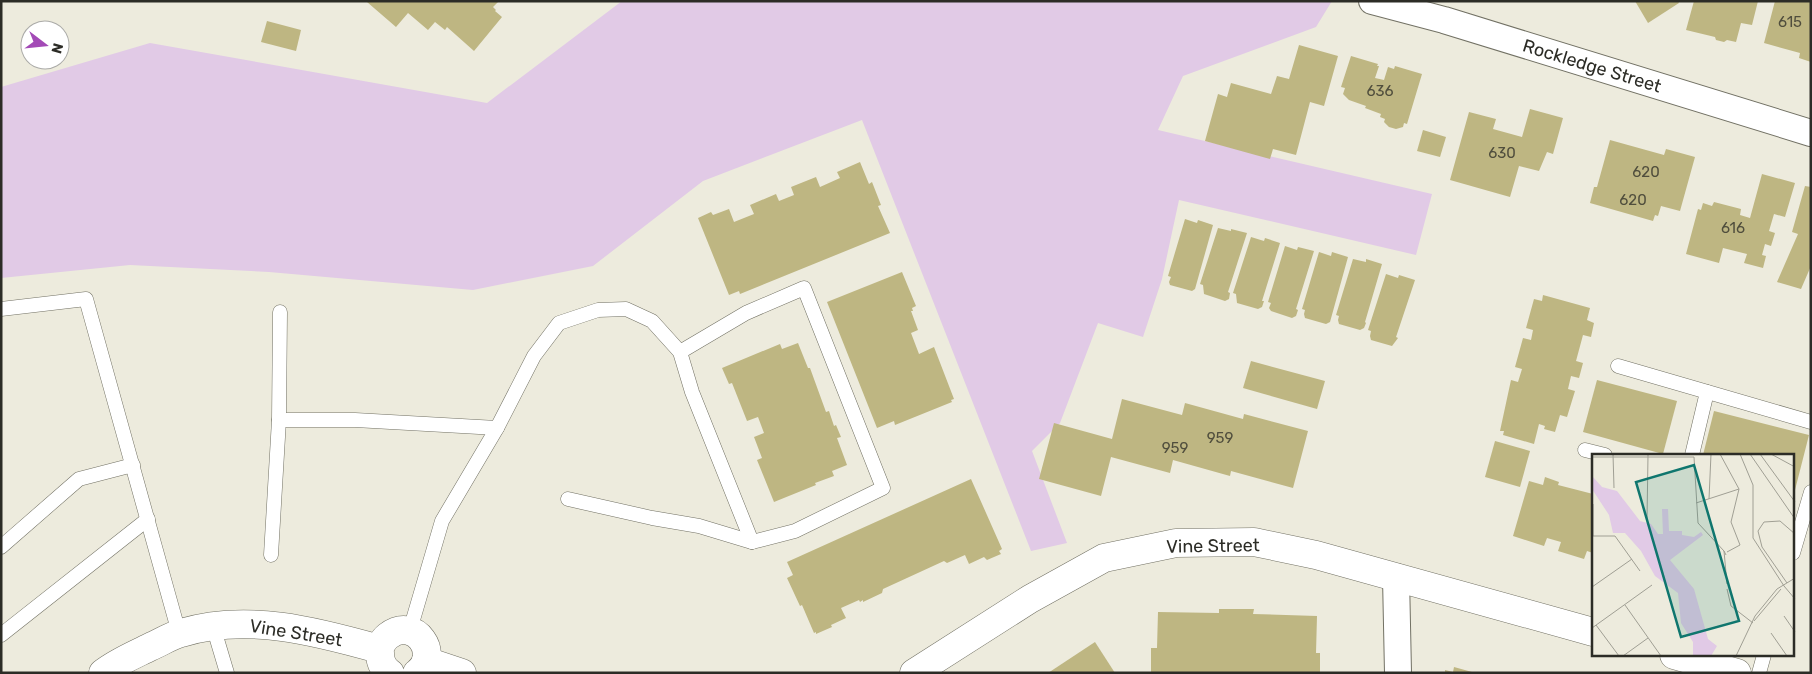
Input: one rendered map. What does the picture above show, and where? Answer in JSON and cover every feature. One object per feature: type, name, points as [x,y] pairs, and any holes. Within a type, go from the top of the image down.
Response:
[{"type":"street","name":"Rockledge Street","points":[[1372,1],[1444,20],[1811,132]]},
{"type":"street","name":"Vine Street","points":[[914,673],[1030,599],[1104,558],[1176,543],[1254,542],[1396,577],[1592,632]]},
{"type":"street","points":[[1396,577],[1398,673]]},
{"type":"street","name":"Vine Street","points":[[104,672],[180,633],[212,626],[254,624],[320,633],[384,661],[385,638],[396,630],[410,630]]},
{"type":"street","points":[[410,630],[421,637],[427,648],[421,667],[462,673]]},
{"type":"street","points":[[1678,656],[1737,673]]},
{"type":"lane","points":[[568,499],[652,518],[699,526],[752,542],[795,531],[883,488],[804,288],[746,313],[680,352]]},
{"type":"lane","points":[[1,309],[86,299],[180,633]]},
{"type":"lane","points":[[410,630],[442,521],[497,428],[534,356],[559,323],[598,310],[626,309],[652,320],[680,352],[692,392],[752,542]]},
{"type":"lane","points":[[271,556],[279,420],[280,312]]},
{"type":"lane","points":[[1618,366],[1811,422]]},
{"type":"lane","points":[[1692,454],[1707,392]]},
{"type":"lane","points":[[279,420],[355,420],[497,428]]},
{"type":"lane","points":[[1585,450],[1601,454]]},
{"type":"lane","points":[[1,547],[79,479],[132,465]]},
{"type":"lane","points":[[1794,546],[1799,513],[1811,492]]},
{"type":"lane","points":[[1,635],[148,519]]},
{"type":"lane","points":[[212,626],[227,673]]},
{"type":"lane","points":[[1759,673],[1764,656]]},
{"type":"shaded area","points":[[622,1],[1332,1],[1316,27],[1183,76],[1158,130],[1432,194],[1416,255],[1179,200],[1162,279],[1143,337],[1098,323],[1060,423],[1032,451],[1067,543],[1031,551],[862,120],[703,181],[593,266],[473,290],[269,272],[130,265],[1,278],[1,87],[59,70],[70,70],[70,67],[150,43],[487,103]]},
{"type":"building","points":[[368,1],[499,1],[493,7],[502,17],[474,51],[447,27],[445,30],[435,22],[428,30],[408,13],[396,27]]},
{"type":"building","points":[[1635,1],[1678,1],[1679,3],[1648,23]]},
{"type":"building","points":[[1694,1],[1758,1],[1752,25],[1741,23],[1736,42],[1727,40],[1724,42],[1716,40],[1715,37],[1686,30]]},
{"type":"building","points":[[1775,1],[1811,1],[1811,62],[1799,58],[1800,53],[1764,43]]},
{"type":"building","points":[[267,21],[301,30],[296,51],[261,42]]},
{"type":"building","points":[[1299,45],[1338,56],[1324,106],[1310,102],[1296,155],[1273,149],[1270,159],[1205,141],[1218,94],[1227,97],[1231,83],[1271,94],[1277,76],[1289,79]]},
{"type":"building","points":[[1351,56],[1378,64],[1375,78],[1384,80],[1388,67],[1394,69],[1395,66],[1422,74],[1407,124],[1404,123],[1403,127],[1396,129],[1389,127],[1384,122],[1385,119],[1380,117],[1381,114],[1349,100],[1343,94],[1345,88],[1341,87]]},
{"type":"building","points":[[1530,109],[1563,118],[1553,154],[1547,152],[1539,171],[1519,166],[1510,197],[1450,180],[1469,112],[1496,119],[1493,129],[1522,137]]},
{"type":"building","points":[[1423,130],[1446,137],[1440,157],[1417,151]]},
{"type":"building","points":[[1610,140],[1664,155],[1666,149],[1695,157],[1680,211],[1661,206],[1658,216],[1655,215],[1653,221],[1590,203],[1594,187],[1597,187]]},
{"type":"building","points":[[860,162],[869,184],[872,182],[881,205],[878,206],[890,233],[740,294],[739,291],[729,295],[698,218],[711,212],[713,215],[729,209],[734,222],[754,214],[750,205],[776,194],[779,201],[794,195],[791,187],[816,177],[820,187],[840,178],[837,172]]},
{"type":"building","points":[[1762,174],[1795,183],[1785,217],[1774,214],[1769,231],[1775,233],[1771,246],[1765,244],[1762,255],[1766,256],[1763,268],[1744,263],[1747,254],[1723,248],[1719,263],[1686,254],[1698,209],[1701,210],[1703,203],[1712,206],[1714,202],[1741,209],[1740,215],[1750,218]]},
{"type":"building","points":[[1805,186],[1811,187],[1811,266],[1801,289],[1777,282],[1798,234],[1792,232]]},
{"type":"building","points":[[1185,219],[1197,223],[1198,220],[1213,225],[1195,289],[1192,291],[1170,285],[1171,277],[1168,276]]},
{"type":"building","points":[[1218,228],[1247,233],[1228,292],[1230,293],[1229,299],[1225,301],[1204,294],[1203,285],[1200,284]]},
{"type":"building","points":[[1251,237],[1264,241],[1265,238],[1280,243],[1262,301],[1264,301],[1262,307],[1258,309],[1237,303],[1236,294],[1233,293]]},
{"type":"building","points":[[1285,246],[1297,250],[1298,247],[1314,251],[1296,309],[1298,310],[1296,316],[1292,318],[1271,311],[1269,308],[1271,303],[1268,302]]},
{"type":"building","points":[[1319,252],[1331,256],[1332,252],[1348,257],[1330,322],[1326,324],[1305,318],[1305,310],[1302,309]]},
{"type":"building","points":[[1353,259],[1366,262],[1366,259],[1382,264],[1366,323],[1364,328],[1360,330],[1339,324],[1339,316],[1336,315]]},
{"type":"building","points":[[902,272],[916,306],[911,311],[918,330],[911,333],[919,354],[934,347],[954,399],[951,400],[952,402],[895,425],[894,421],[877,428],[827,302]]},
{"type":"building","points":[[1386,274],[1398,278],[1399,275],[1415,280],[1396,337],[1398,338],[1392,346],[1371,340],[1371,331],[1368,330]]},
{"type":"building","points":[[1543,295],[1590,308],[1587,320],[1594,323],[1591,337],[1583,335],[1576,361],[1583,363],[1579,378],[1571,376],[1568,389],[1575,391],[1567,417],[1560,415],[1555,432],[1544,429],[1545,426],[1539,424],[1534,444],[1503,435],[1504,431],[1500,431],[1511,380],[1518,382],[1522,369],[1515,367],[1523,338],[1531,340],[1533,330],[1526,328],[1534,299],[1542,301]]},
{"type":"building","points":[[798,343],[808,368],[810,368],[826,412],[829,411],[834,426],[836,425],[841,437],[837,438],[847,465],[832,471],[834,476],[774,502],[757,460],[762,458],[754,437],[764,433],[758,417],[747,421],[732,383],[729,384],[722,368],[780,344],[782,349]]},
{"type":"building","points":[[1251,361],[1325,381],[1317,409],[1243,388]]},
{"type":"building","points":[[1597,380],[1677,401],[1663,454],[1583,432]]},
{"type":"building","points":[[1122,399],[1182,415],[1185,403],[1243,419],[1244,414],[1308,431],[1293,488],[1231,471],[1230,476],[1173,460],[1170,473],[1111,457],[1101,496],[1039,479],[1054,423],[1112,439]]},
{"type":"building","points":[[1714,411],[1809,435],[1795,490],[1794,454],[1703,454]]},
{"type":"building","points":[[1495,441],[1530,451],[1520,487],[1485,477]]},
{"type":"building","points":[[1545,477],[1559,482],[1558,485],[1592,494],[1592,553],[1587,551],[1584,559],[1558,551],[1561,542],[1547,538],[1544,546],[1513,536],[1529,481],[1543,485]]},
{"type":"building","points":[[971,479],[1002,549],[999,551],[1001,554],[987,560],[984,557],[969,564],[965,555],[947,563],[944,561],[883,589],[882,593],[863,602],[863,600],[860,602],[859,600],[841,608],[846,618],[831,625],[832,627],[816,634],[816,632],[814,633],[802,605],[800,606],[787,578],[793,575],[787,562]]},
{"type":"building","points":[[1219,609],[1254,609],[1253,614],[1317,616],[1316,653],[1320,653],[1320,673],[1151,673],[1151,648],[1157,648],[1158,612],[1219,613]]},
{"type":"building","points":[[1095,642],[1115,673],[1048,673]]},
{"type":"building","points":[[1454,667],[1472,673],[1445,673],[1445,670],[1453,672]]}]
